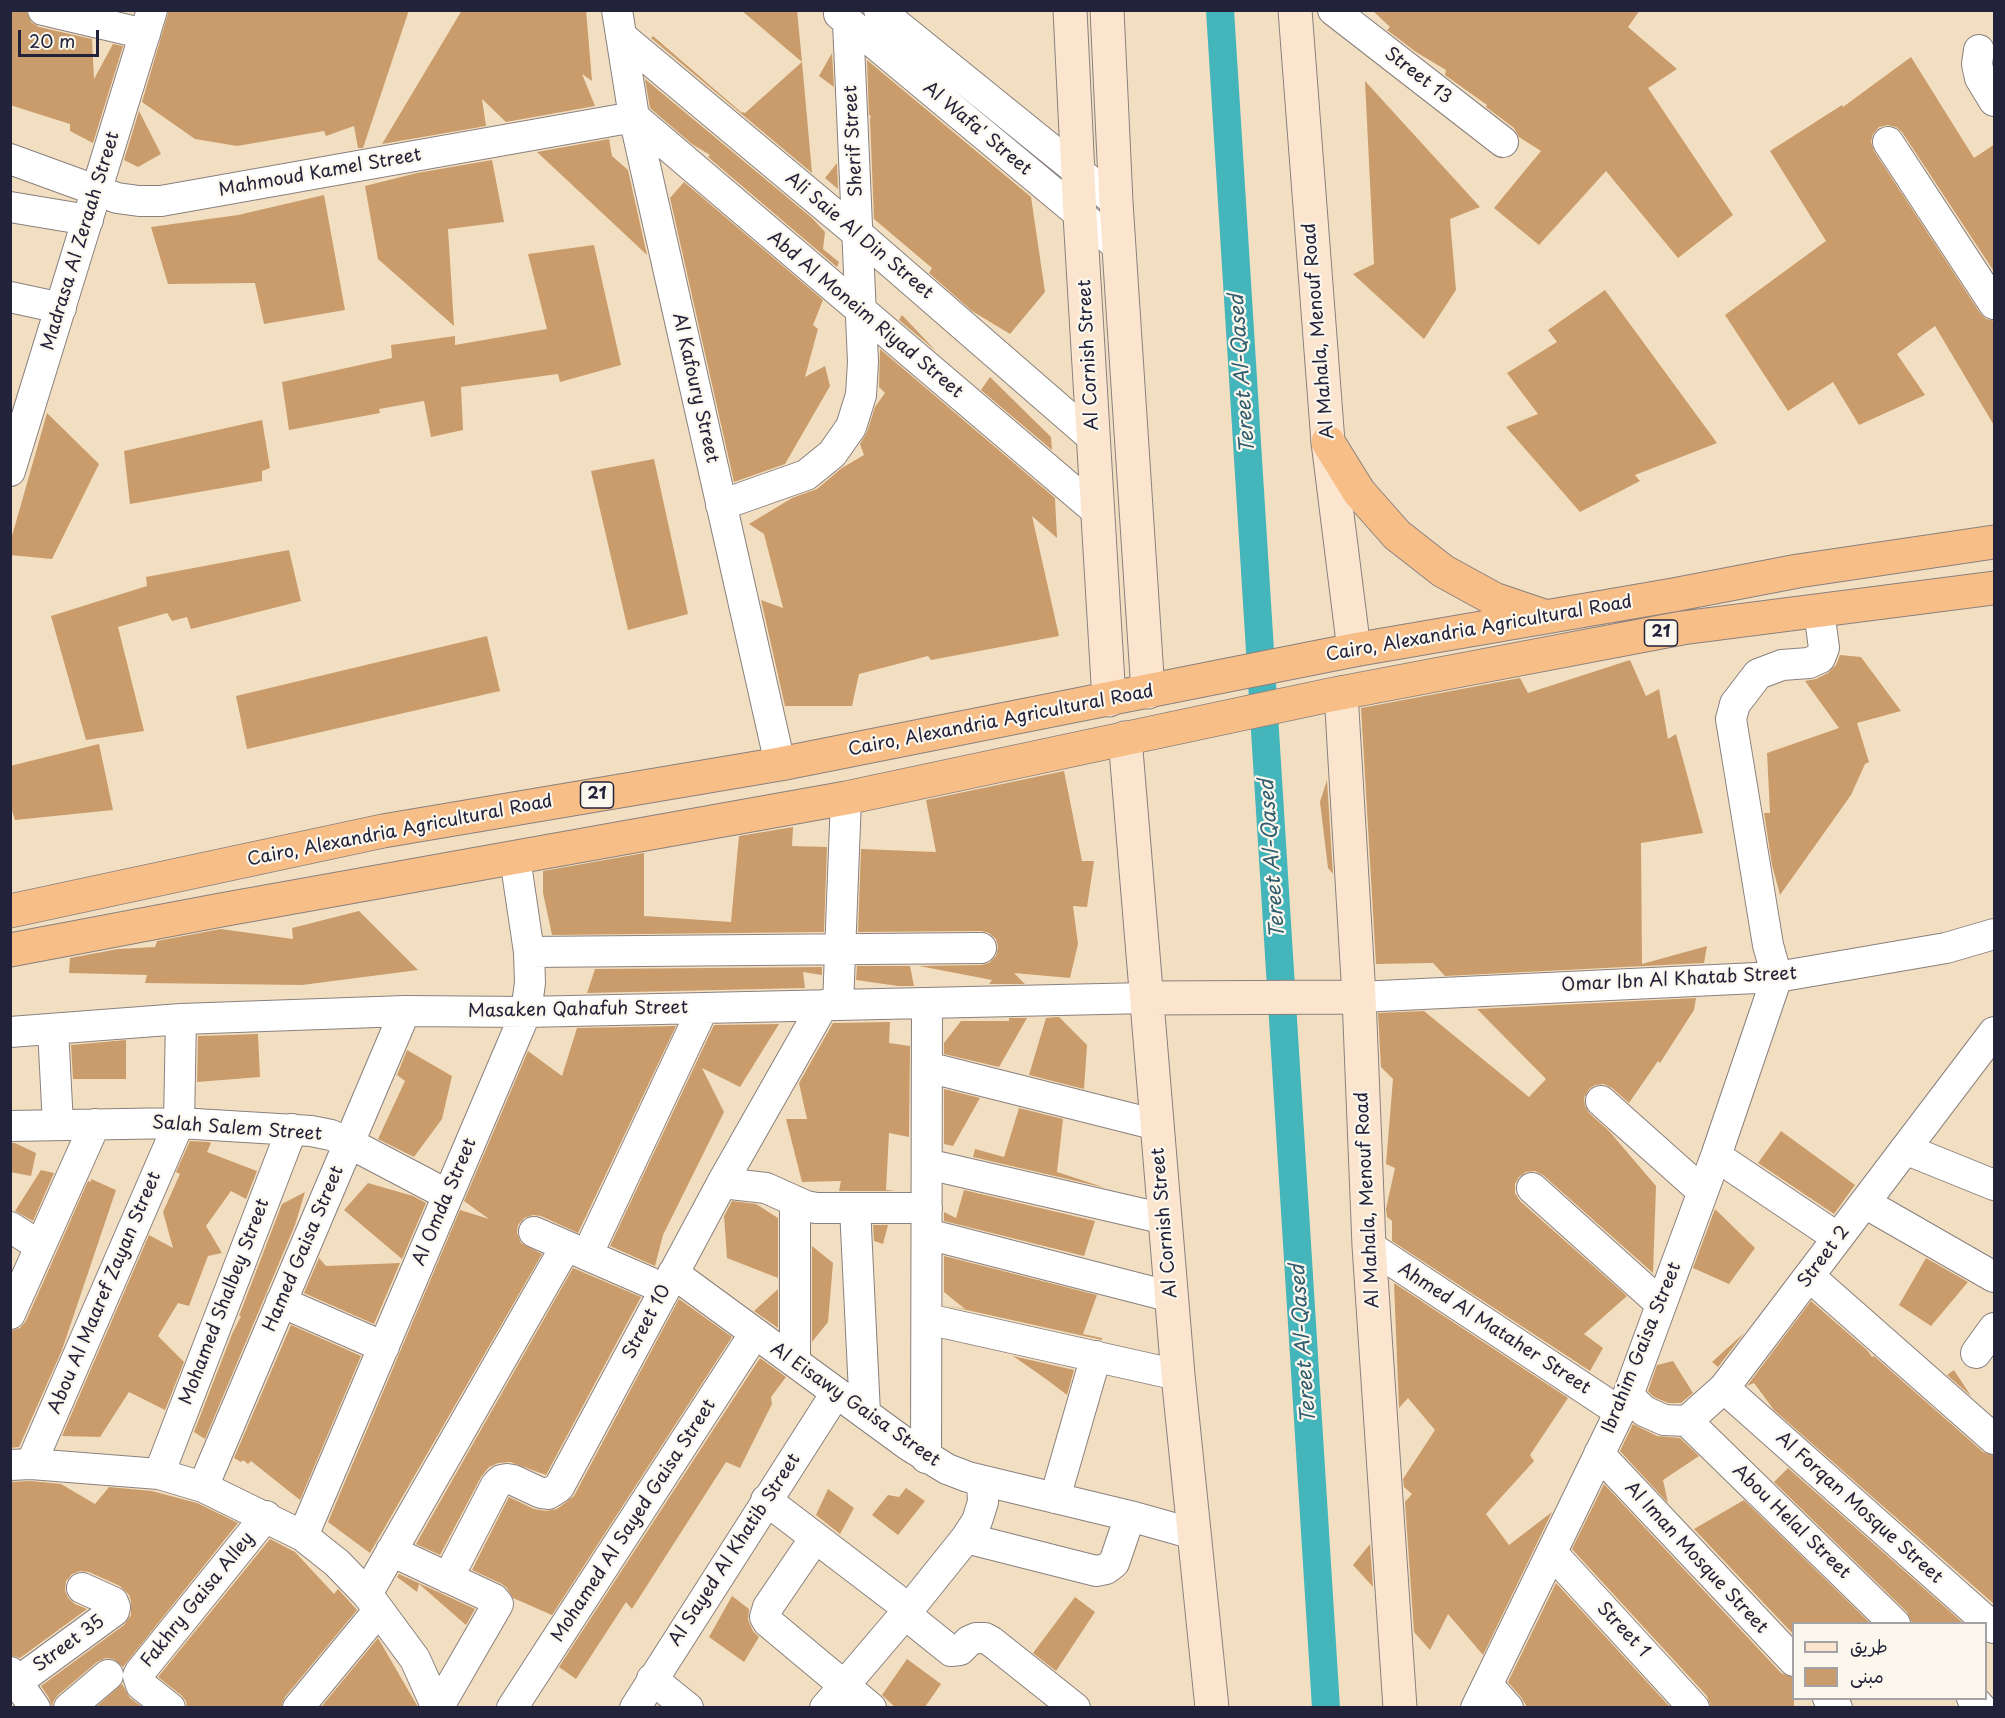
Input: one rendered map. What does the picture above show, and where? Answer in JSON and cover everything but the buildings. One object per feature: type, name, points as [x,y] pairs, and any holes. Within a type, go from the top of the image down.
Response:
[{"type":"highway","points":[[1328,442],[1359,492],[1397,535],[1443,571],[1494,599],[1549,617]]},
{"type":"highway","name":"Cairo, Alexandria Agricultural Road","points":[[10,911],[383,831],[780,764],[1347,652],[1798,571],[1995,542]]},
{"type":"highway","points":[[1798,571],[1790,580],[1789,594],[1795,607],[1813,611]]},
{"type":"highway","name":"Cairo, Alexandria Agricultural Road","points":[[10,950],[846,798],[1335,694],[1682,628],[1995,588]]},
{"type":"highway","points":[[1673,595],[1689,604],[1691,613],[1682,628]]},
{"type":"highway","points":[[383,831],[378,844],[378,858],[384,870],[394,880]]},
{"type":"highway","points":[[211,867],[220,875],[226,886],[226,898],[221,910]]},
{"type":"main road","name":"Al Cornish Street","points":[[1070,10],[1109,700]]},
{"type":"main road","name":"Al Cornish Street","points":[[1107,10],[1116,202],[1148,692]]},
{"type":"main road","name":"Al Mahala, Menouf Road","points":[[1295,10],[1328,442],[1347,652]]},
{"type":"main road","name":"Al Mahala, Menouf Road","points":[[1335,694],[1359,997],[1369,1246],[1400,1707]]},
{"type":"main road","name":"Al Cornish Street","points":[[1125,738],[1178,1374],[1212,1707]]},
{"type":"main road","points":[[1147,998],[1359,997]]},
{"type":"street","points":[[43,10],[149,22]]},
{"type":"street","name":"Al Wafa' Street","points":[[879,10],[1116,202]]},
{"type":"street","name":"Street 13","points":[[1333,10],[1503,142]]},
{"type":"street","name":"Al Wafa' Street","points":[[841,16],[1119,247]]},
{"type":"street","name":"Sherif Street","points":[[722,505],[806,475],[832,454],[851,427],[861,395],[863,362],[858,234],[841,16]]},
{"type":"street","name":"Madrasa Al Zeraah Street","points":[[10,471],[17,430],[61,308],[149,22]]},
{"type":"street","name":"Ali Saie Al Din Street","points":[[619,23],[1094,439]]},
{"type":"street","name":"Al Kafoury Street","points":[[619,23],[634,117],[780,764]]},
{"type":"street","points":[[1979,50],[1977,64],[1980,78],[1995,100]]},
{"type":"street","name":"Mahmoud Kamel Street","points":[[10,159],[117,198],[161,201],[634,117]]},
{"type":"street","name":"Abd Al Moneim Riyad Street","points":[[634,117],[1098,512]]},
{"type":"street","points":[[1888,142],[1995,304]]},
{"type":"street","points":[[10,207],[88,220]]},
{"type":"street","points":[[10,297],[61,308]]},
{"type":"street","points":[[1777,976],[1768,945],[1731,719],[1735,704],[1758,674],[1782,665],[1809,663],[1820,658],[1824,648],[1813,611]]},
{"type":"street","points":[[831,1005],[840,949],[846,798]]},
{"type":"street","name":"Al Omda Street","points":[[303,1536],[526,1012],[530,983],[529,952],[514,858]]},
{"type":"street","name":"Omar Ibn Al Khatab Street","points":[[1359,997],[1777,976],[1946,948],[1995,934]]},
{"type":"street","points":[[529,952],[981,948]]},
{"type":"street","name":"Ibrahim Gaisa Street","points":[[1482,1696],[1624,1403],[1716,1156],[1777,976]]},
{"type":"street","name":"Masaken Qahafuh Street","points":[[10,1032],[181,1019],[405,1011],[526,1012],[1147,998]]},
{"type":"street","points":[[927,1003],[927,1458]]},
{"type":"street","name":"Street 10","points":[[448,1578],[496,1485],[501,1480],[513,1480],[548,1494],[560,1487],[722,1183],[831,1005]]},
{"type":"street","points":[[298,1707],[373,1602],[391,1551],[576,1251],[703,1008]]},
{"type":"street","name":"Hamed Gaisa Street","points":[[203,1487],[405,1011]]},
{"type":"street","points":[[179,1123],[181,1019]]},
{"type":"street","points":[[53,1029],[58,1125]]},
{"type":"street","name":"Street 2","points":[[1687,1421],[1724,1388],[1995,1032]]},
{"type":"street","points":[[927,1067],[1157,1125]]},
{"type":"street","points":[[1601,1101],[1702,1191]]},
{"type":"street","name":"Salah Salem Street","points":[[10,1126],[179,1123],[311,1131],[331,1135],[349,1143],[448,1195]]},
{"type":"street","name":"Abou Al Maaref Zayan Street","points":[[21,1465],[179,1123]]},
{"type":"street","points":[[10,1314],[94,1124]]},
{"type":"street","name":"Mohamed Shalbey Street","points":[[159,1474],[292,1130]]},
{"type":"street","points":[[1905,1149],[1995,1185]]},
{"type":"street","points":[[1716,1156],[1838,1238]]},
{"type":"street","points":[[927,1164],[1165,1219]]},
{"type":"street","points":[[722,1183],[766,1188],[816,1208],[855,1208],[927,1221],[1172,1297]]},
{"type":"street","points":[[1532,1188],[1661,1304]]},
{"type":"street","points":[[795,1201],[795,1362]]},
{"type":"street","points":[[1865,1203],[1995,1277]]},
{"type":"street","points":[[855,1208],[865,1413]]},
{"type":"street","points":[[10,1227],[40,1246]]},
{"type":"street","name":"Al Eisawy Gaisa Street","points":[[534,1232],[576,1251],[669,1281],[755,1333],[927,1458],[946,1469],[982,1481],[1130,1516],[1194,1534]]},
{"type":"street","name":"Ahmed Al Mataher Street","points":[[1369,1246],[1624,1403]]},
{"type":"street","points":[[1809,1276],[1995,1438]]},
{"type":"street","points":[[281,1302],[384,1347]]},
{"type":"street","points":[[927,1319],[1178,1374]]},
{"type":"street","points":[[1976,1353],[1995,1328]]},
{"type":"street","name":"Mohamed Al Sayed Gaisa Street","points":[[520,1705],[755,1333]]},
{"type":"street","points":[[1055,1498],[1096,1356]]},
{"type":"street","name":"Al Forqan Mosque Street","points":[[1724,1388],[1995,1628]]},
{"type":"street","name":"Al Sayed Al Khatib Street","points":[[635,1707],[836,1393]]},
{"type":"street","points":[[1624,1403],[1664,1420],[1687,1421]]},
{"type":"street","name":"Abou Helal Street","points":[[1687,1421],[1894,1622]]},
{"type":"street","name":"Al Iman Mosque Street","points":[[1599,1454],[1792,1659]]},
{"type":"street","points":[[21,1465],[159,1474],[203,1487],[303,1536],[337,1563],[373,1602],[415,1659],[438,1707]]},
{"type":"street","points":[[825,1707],[907,1612],[966,1538],[977,1521],[983,1502],[982,1481]]},
{"type":"street","points":[[766,1500],[907,1612],[951,1651],[960,1650],[976,1638],[985,1638],[1075,1707]]},
{"type":"street","name":"Fakhry Gaisa Alley","points":[[170,1707],[138,1681],[140,1672],[266,1516]]},
{"type":"street","points":[[966,1538],[1096,1571],[1106,1569],[1114,1563],[1130,1516]]},
{"type":"street","points":[[815,1538],[768,1607],[765,1617],[768,1622],[871,1707]]},
{"type":"street","points":[[391,1551],[494,1599],[498,1605],[438,1707]]},
{"type":"street","name":"Street 1","points":[[1551,1553],[1694,1707]]},
{"type":"street","name":"Street 35","points":[[20,1692],[114,1611],[113,1602],[82,1588]]},
{"type":"street","points":[[69,1707],[108,1676]]},
{"type":"street","points":[[652,1679],[688,1707]]},
{"type":"street","points":[[1482,1696],[1508,1707]]},
{"type":"waterway","name":"Tereet Al-Qased","points":[[1220,10],[1326,1708]]}]
